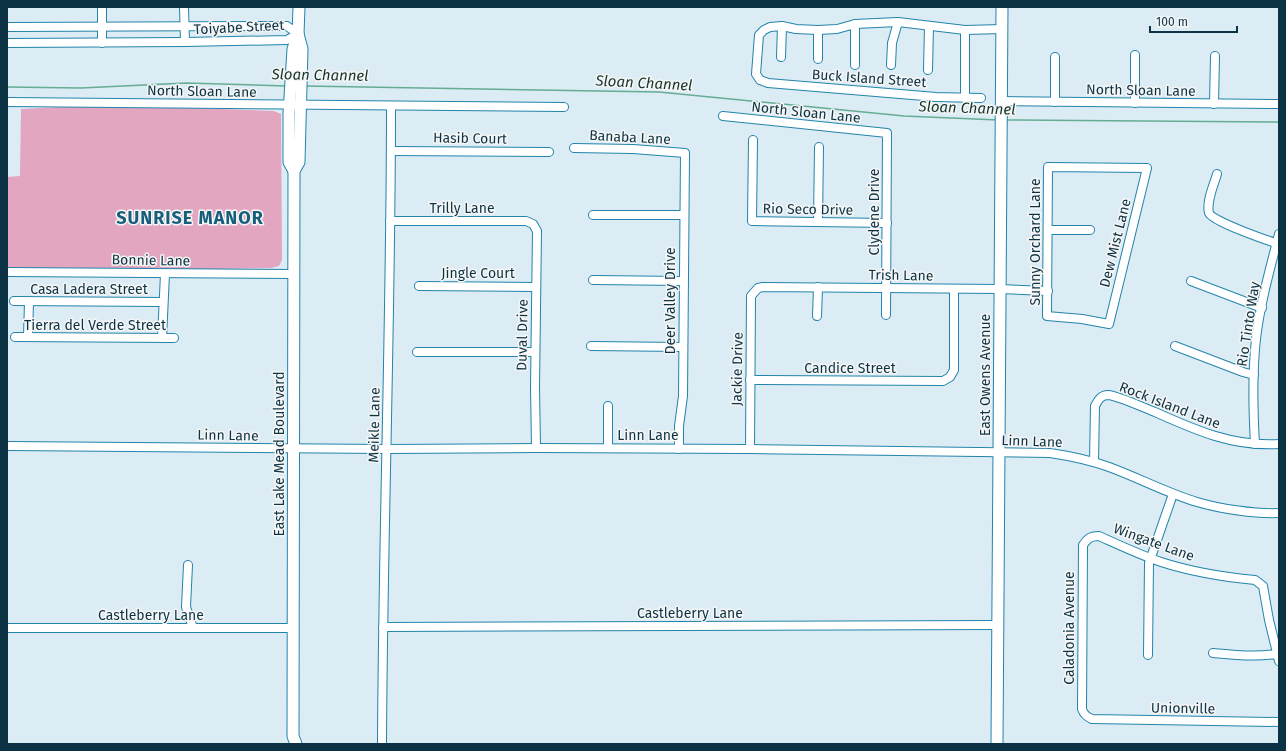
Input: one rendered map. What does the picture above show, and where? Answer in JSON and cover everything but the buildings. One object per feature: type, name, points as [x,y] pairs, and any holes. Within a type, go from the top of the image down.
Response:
[{"type":"main road","name":"East Lake Mead Boulevard","points":[[293,741],[294,171],[299,162],[295,100],[297,74],[293,49],[298,34],[299,7]]},
{"type":"main road","name":"East Owens Avenue","points":[[996,744],[1000,453],[1002,7]]},
{"type":"street","points":[[102,7],[102,42]]},
{"type":"street","points":[[184,7],[184,42]]},
{"type":"street","points":[[781,57],[782,26],[796,29],[818,30],[837,29],[855,24],[898,22],[966,30],[1002,29]]},
{"type":"street","points":[[891,64],[892,43],[898,22]]},
{"type":"street","points":[[855,24],[855,65]]},
{"type":"street","name":"Toiyabe Street","points":[[7,27],[287,26],[298,34],[287,40],[7,43]]},
{"type":"street","name":"Buck Island Street","points":[[782,26],[770,27],[759,35],[756,74],[762,82],[929,96],[981,98]]},
{"type":"street","points":[[928,70],[929,26]]},
{"type":"street","points":[[818,30],[818,59]]},
{"type":"street","points":[[966,30],[966,98]]},
{"type":"street","points":[[1135,55],[1135,103]]},
{"type":"street","points":[[1214,104],[1215,56]]},
{"type":"street","points":[[1055,57],[1055,102]]},
{"type":"street","name":"North Sloan Lane","points":[[7,102],[149,103],[295,100],[391,107],[564,107]]},
{"type":"street","name":"North Sloan Lane","points":[[1002,101],[1279,104]]},
{"type":"street","name":"Meikle Lane","points":[[382,744],[391,107]]},
{"type":"street","name":"North Sloan Lane","points":[[723,116],[888,133]]},
{"type":"street","name":"Clydene Drive","points":[[886,315],[888,133]]},
{"type":"street","name":"Rio Seco Drive","points":[[753,140],[752,221],[887,223]]},
{"type":"street","points":[[818,222],[819,147]]},
{"type":"street","name":"Banaba Lane","points":[[574,148],[633,149],[684,153]]},
{"type":"street","name":"Hasib Court","points":[[391,151],[549,152]]},
{"type":"street","name":"Deer Valley Drive","points":[[679,448],[679,426],[683,396],[684,153]]},
{"type":"street","name":"Dew Mist Lane","points":[[1047,316],[1109,324],[1147,168],[1048,167]]},
{"type":"street","name":"Sunny Orchard Lane","points":[[1047,316],[1048,167]]},
{"type":"street","points":[[1217,174],[1209,204],[1209,214],[1211,218],[1278,244]]},
{"type":"street","points":[[593,215],[684,215]]},
{"type":"street","name":"Trilly Lane","points":[[390,221],[526,221],[533,224]]},
{"type":"street","name":"Duval Drive","points":[[533,224],[537,232],[535,352],[536,448]]},
{"type":"street","points":[[1048,230],[1090,230]]},
{"type":"street","name":"Rio Tinto Way","points":[[1255,444],[1253,403],[1256,338],[1279,234]]},
{"type":"street","name":"Bonnie Lane","points":[[7,272],[295,274]]},
{"type":"street","points":[[162,338],[165,274]]},
{"type":"street","points":[[592,280],[684,281]]},
{"type":"street","points":[[1191,281],[1262,308]]},
{"type":"street","name":"Jingle Court","points":[[419,286],[536,287]]},
{"type":"street","name":"Trish Lane","points":[[755,290],[763,287],[818,287],[1048,291]]},
{"type":"street","points":[[818,287],[818,316]]},
{"type":"street","name":"Candice Street","points":[[750,380],[942,381],[950,378],[954,370],[954,289]]},
{"type":"street","name":"Jackie Drive","points":[[750,449],[751,296],[755,290]]},
{"type":"street","name":"Casa Ladera Street","points":[[14,301],[163,302]]},
{"type":"street","points":[[28,337],[29,302]]},
{"type":"street","name":"Tierra del Verde Street","points":[[15,337],[174,338]]},
{"type":"street","points":[[592,346],[683,347]]},
{"type":"street","points":[[1175,346],[1254,375]]},
{"type":"street","points":[[417,352],[535,352]]},
{"type":"street","name":"Rock Island Lane","points":[[1094,462],[1095,406],[1099,398],[1109,395],[1137,405],[1203,433],[1255,444],[1279,444]]},
{"type":"street","points":[[608,406],[608,448]]},
{"type":"street","name":"Linn Lane","points":[[7,446],[294,449],[679,448],[1050,453],[1094,462],[1173,494],[1198,502],[1227,509],[1279,513]]},
{"type":"street","points":[[1148,655],[1149,563],[1173,494]]},
{"type":"street","name":"Wingate Lane","points":[[1087,539],[1092,536],[1099,536],[1160,562],[1194,571],[1255,580],[1259,582],[1263,586],[1278,657]]},
{"type":"street","name":"Caladonia Avenue","points":[[1087,539],[1083,545],[1082,709],[1087,717]]},
{"type":"street","points":[[188,565],[186,607],[193,628]]},
{"type":"street","name":"Castleberry Lane","points":[[383,627],[997,625]]},
{"type":"street","name":"Castleberry Lane","points":[[7,628],[294,628]]},
{"type":"street","points":[[1213,653],[1278,657]]},
{"type":"street","name":"Unionville","points":[[1087,717],[1092,720],[1279,722]]},
{"type":"shaded area","points":[[79,104],[274,111],[281,114],[282,260],[279,266],[271,268],[7,272],[7,177],[20,176],[21,109],[62,107]]},
{"type":"waterway","name":"Sloan Channel","points":[[7,87],[81,88],[186,83],[287,86]]},
{"type":"waterway","name":"Sloan Channel","points":[[305,86],[659,92],[904,116],[998,120]]},
{"type":"waterway","name":"Sloan Channel","points":[[1005,120],[1279,122]]},
{"type":"district","name":"SUNRISE MANOR","points":[[190,218]]}]
